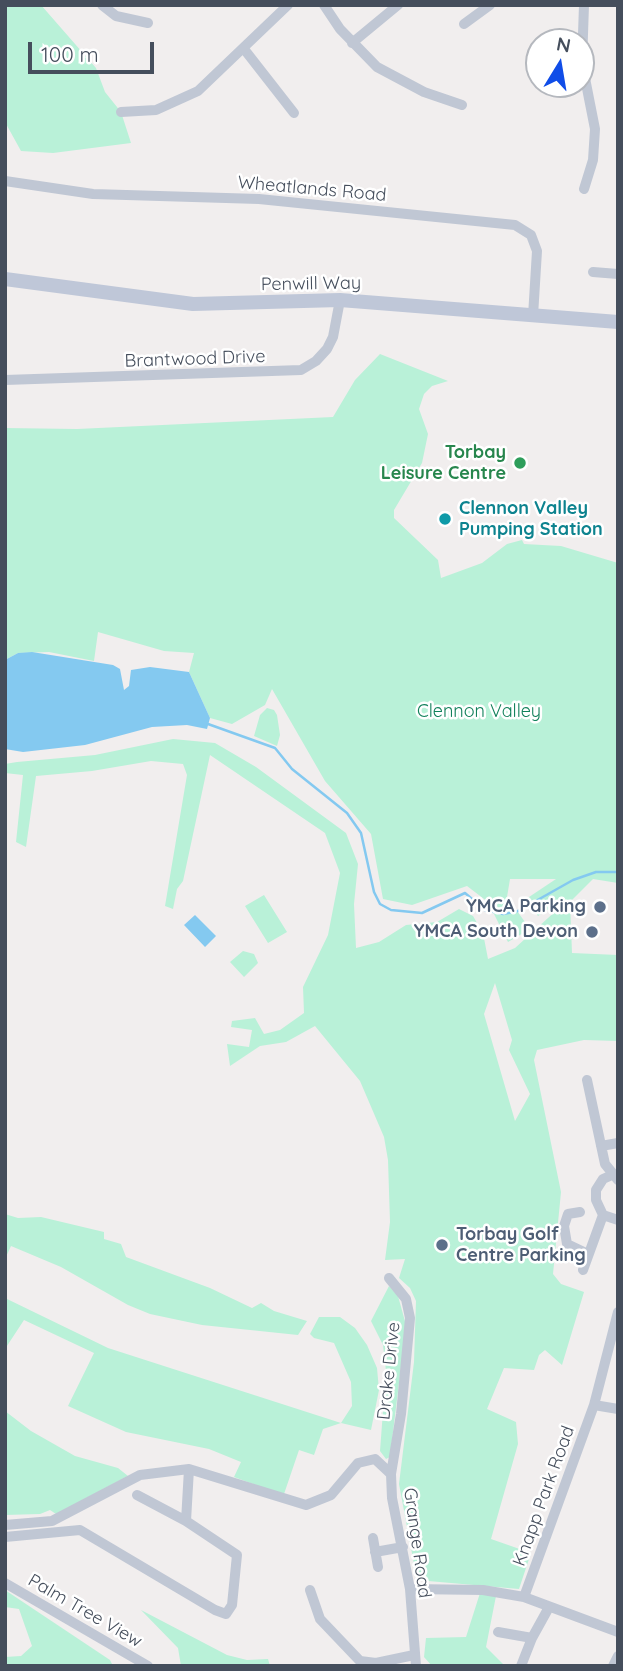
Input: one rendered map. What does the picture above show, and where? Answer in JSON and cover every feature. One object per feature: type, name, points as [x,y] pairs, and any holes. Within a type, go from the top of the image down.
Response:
[{"type":"street","points":[[102,5],[116,16],[148,23]]},
{"type":"street","points":[[121,111],[156,110],[198,91],[288,5]]},
{"type":"street","points":[[324,5],[352,43],[391,75],[424,92],[462,105]]},
{"type":"street","points":[[352,43],[398,5]]},
{"type":"street","points":[[464,24],[490,5]]},
{"type":"street","points":[[584,5],[582,63],[595,128],[593,160],[584,189]]},
{"type":"street","points":[[244,49],[294,113]]},
{"type":"street","name":"Wheatlands Road","points":[[5,181],[93,194],[259,199],[515,225],[531,235],[537,251],[533,316]]},
{"type":"street","points":[[593,272],[618,274]]},
{"type":"street","name":"Penwill Way","points":[[5,278],[193,304],[340,300],[618,322]]},
{"type":"street","name":"Brantwood Drive","points":[[5,380],[301,370],[316,361],[327,349],[333,337],[340,300]]},
{"type":"street","points":[[583,1270],[603,1215],[596,1200],[596,1190],[603,1179],[615,1178],[601,1146],[587,1080]]},
{"type":"street","points":[[601,1146],[618,1143]]},
{"type":"street","points":[[580,1212],[568,1214],[564,1226],[567,1244],[588,1254]]},
{"type":"street","points":[[603,1215],[618,1220]]},
{"type":"street","name":"Drake Drive","points":[[389,1278],[406,1299],[410,1318],[401,1414],[391,1474]]},
{"type":"street","name":"Knapp Park Road","points":[[524,1598],[594,1405],[618,1312]]},
{"type":"street","points":[[594,1405],[618,1409]]},
{"type":"street","name":"Grange Road","points":[[5,1525],[52,1521],[140,1475],[189,1469],[306,1505],[331,1494],[358,1463],[375,1460],[391,1474],[392,1498],[410,1589],[416,1666]]},
{"type":"street","points":[[186,1521],[189,1469]]},
{"type":"street","points":[[5,1537],[80,1530],[226,1614],[232,1605],[237,1555],[186,1521],[137,1495]]},
{"type":"street","points":[[373,1538],[378,1567]]},
{"type":"street","points":[[375,1552],[403,1547]]},
{"type":"street","name":"Palm Tree View","points":[[5,1583],[148,1666]]},
{"type":"street","points":[[410,1589],[483,1590],[524,1598],[548,1609],[618,1632]]},
{"type":"street","points":[[310,1590],[320,1619],[360,1661],[376,1663],[414,1655]]},
{"type":"street","points":[[521,1666],[548,1609]]},
{"type":"street","points":[[498,1632],[532,1638]]},
{"type":"street","points":[[612,1666],[618,1656]]},
{"type":"green space","points":[[5,5],[41,5],[96,68],[105,92],[121,112],[131,143],[53,153],[21,151],[5,122]]},
{"type":"green space","name":"Clennon Valley","points":[[380,354],[448,381],[432,386],[424,394],[419,409],[428,434],[422,463],[394,510],[394,518],[438,560],[441,578],[482,563],[507,544],[522,540],[524,544],[561,546],[618,563],[618,883],[593,879],[570,902],[572,953],[618,955],[618,1041],[584,1040],[537,1050],[534,1060],[561,1192],[553,1274],[561,1284],[584,1292],[562,1365],[545,1350],[539,1355],[534,1370],[504,1368],[487,1409],[516,1422],[518,1444],[491,1539],[531,1553],[519,1589],[417,1580],[399,1484],[414,1362],[416,1301],[410,1288],[399,1278],[405,1259],[385,1260],[390,1222],[388,1160],[384,1137],[360,1081],[315,1026],[286,1042],[260,1046],[230,1066],[227,1044],[249,1047],[252,1030],[231,1027],[232,1021],[255,1018],[264,1034],[280,1030],[304,1013],[303,987],[328,935],[340,873],[325,833],[210,755],[183,881],[177,889],[173,909],[165,906],[187,775],[183,764],[151,761],[92,771],[36,776],[26,847],[16,842],[23,775],[5,773],[5,764],[95,755],[173,739],[215,743],[256,767],[346,833],[358,864],[354,904],[356,948],[379,942],[406,925],[437,922],[459,909],[473,916],[483,933],[488,959],[515,948],[559,908],[559,902],[538,916],[526,899],[556,879],[510,879],[507,897],[530,929],[508,942],[488,902],[467,886],[412,905],[383,899],[371,834],[325,781],[272,689],[265,705],[232,724],[210,718],[189,672],[194,653],[164,651],[98,632],[94,661],[49,652],[18,653],[5,660],[5,428],[77,429],[333,417],[355,380]],"holes":[[[495,983],[512,1040],[509,1050],[530,1094],[515,1121],[484,1014]]]},
{"type":"green space","points":[[267,708],[274,710],[277,715],[280,735],[277,746],[254,736],[260,715]]},
{"type":"green space","points":[[264,895],[287,932],[268,943],[245,906]]},
{"type":"green space","points":[[243,951],[254,954],[258,963],[244,977],[230,962]]},
{"type":"green space","points":[[5,1214],[18,1218],[41,1217],[104,1232],[104,1239],[121,1244],[126,1257],[210,1288],[252,1308],[261,1303],[274,1311],[307,1321],[298,1335],[202,1325],[150,1314],[128,1305],[61,1267],[11,1246],[5,1259]]},
{"type":"green space","points":[[389,1286],[398,1296],[406,1325],[390,1457],[386,1459],[380,1451],[386,1371],[383,1345],[371,1321]]},
{"type":"green space","points":[[5,1298],[108,1348],[341,1423],[323,1429],[314,1455],[299,1450],[284,1494],[234,1477],[241,1462],[209,1449],[126,1432],[68,1406],[94,1353],[24,1320],[5,1349]]},
{"type":"green space","points":[[319,1317],[340,1317],[355,1328],[367,1345],[377,1368],[379,1390],[371,1430],[341,1423],[352,1406],[351,1382],[334,1343],[314,1338],[310,1334]]},
{"type":"green space","points":[[5,1411],[31,1431],[75,1456],[118,1468],[128,1476],[56,1514],[50,1510],[40,1514],[5,1515]]},
{"type":"green space","points":[[5,1590],[110,1660],[113,1666],[5,1666],[5,1657],[21,1656],[32,1646],[19,1609],[5,1607]]},
{"type":"green space","points":[[480,1593],[496,1596],[486,1647],[505,1666],[432,1666],[424,1657],[426,1638],[466,1637]]},
{"type":"green space","points":[[141,1610],[227,1655],[247,1660],[268,1659],[270,1666],[181,1666],[178,1648]]},
{"type":"water","points":[[32,652],[113,665],[120,669],[124,690],[129,686],[131,670],[150,667],[189,672],[210,718],[207,729],[187,725],[152,727],[85,745],[23,752],[5,749],[5,660],[18,653]]},
{"type":"water","points":[[195,915],[216,936],[205,947],[184,925]]},
{"type":"waterway","points":[[208,724],[275,748],[292,769],[347,813],[361,833],[374,892],[380,904],[391,910],[422,913],[465,893],[485,910],[503,914],[518,911],[573,880],[596,872],[618,872]]},
{"type":"place","name":"Torbay Leisure Centre","points":[[520,463]]},
{"type":"place","name":"Clennon Valley Pumping Station","points":[[445,519]]},
{"type":"place","name":"YMCA Parking","points":[[600,907]]},
{"type":"place","name":"YMCA South Devon","points":[[592,932]]},
{"type":"place","name":"Torbay Golf Centre Parking","points":[[442,1245]]}]
